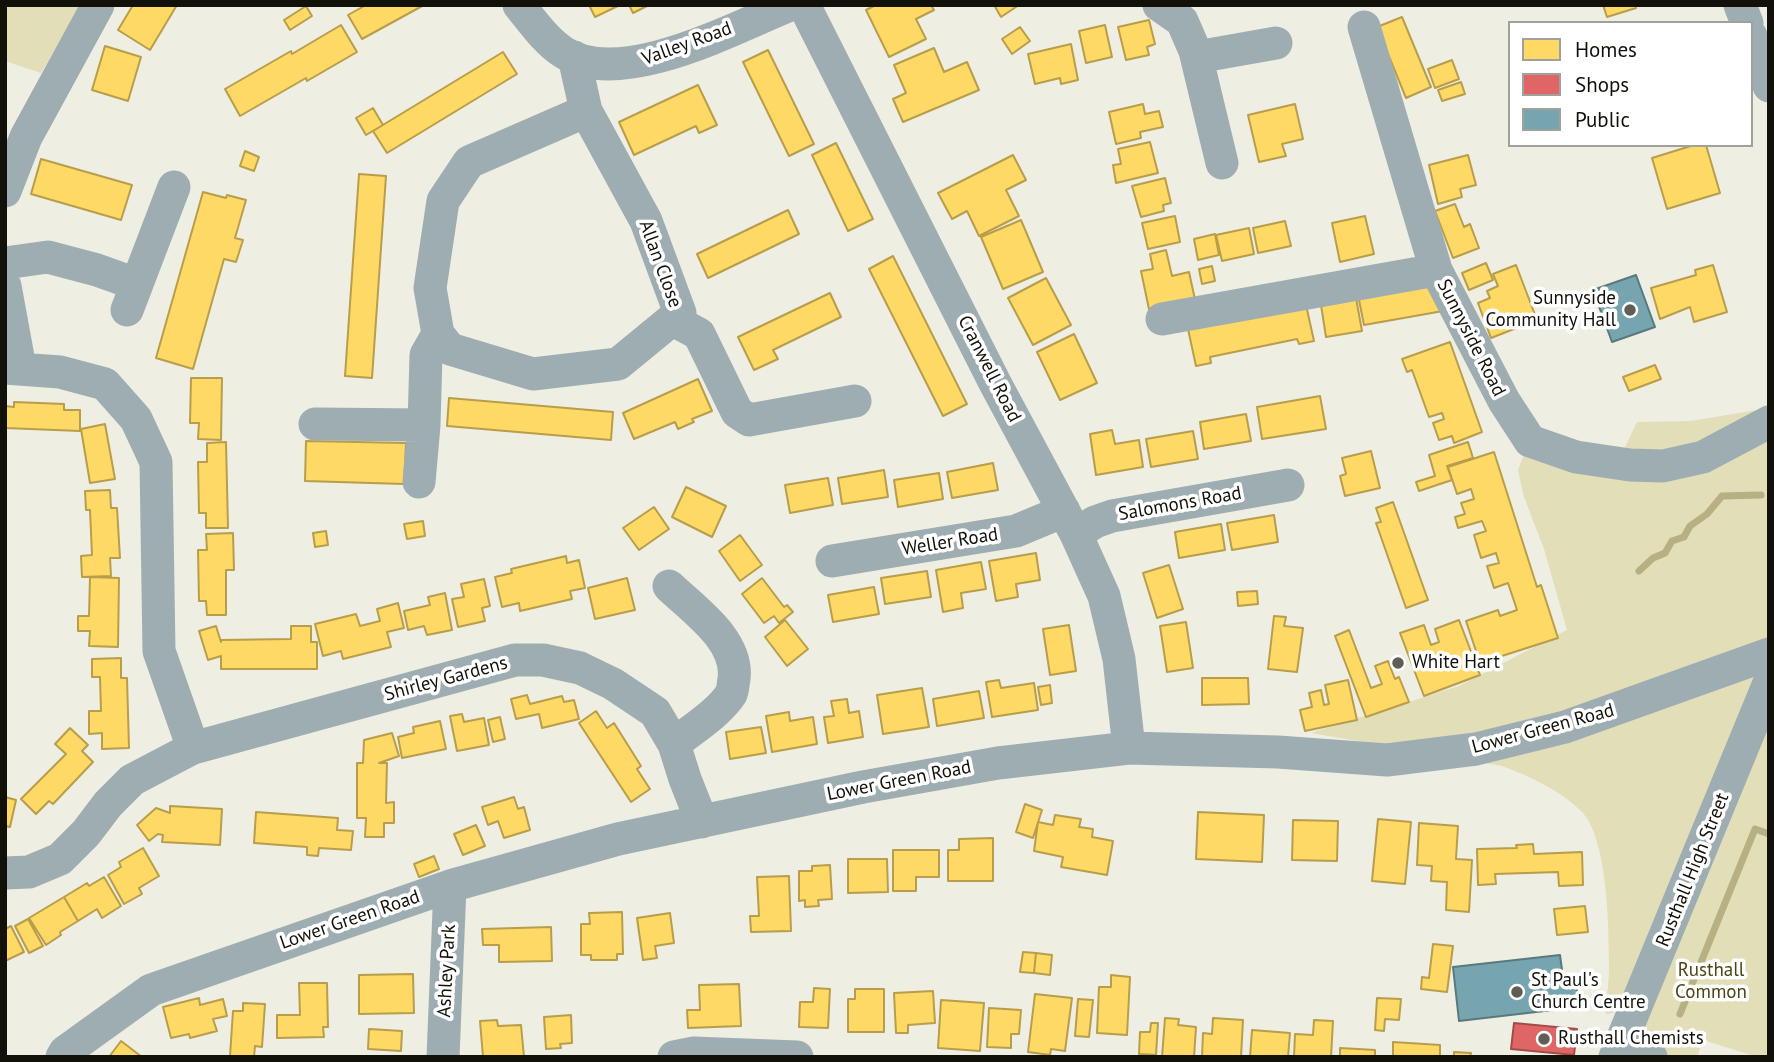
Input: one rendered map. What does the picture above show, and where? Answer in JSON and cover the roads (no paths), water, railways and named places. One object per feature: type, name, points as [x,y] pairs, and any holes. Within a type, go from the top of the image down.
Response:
[{"type":"street","points":[[5,191],[26,137],[99,5]]},
{"type":"street","name":"Valley Road","points":[[519,5],[541,32],[563,52],[589,64],[636,63],[678,51],[790,5]]},
{"type":"street","name":"Cranwell Road","points":[[804,5],[995,383],[1070,522],[1104,596],[1119,659],[1129,748]]},
{"type":"street","points":[[1159,5],[1182,21],[1197,57],[1222,163]]},
{"type":"street","name":"Sunnyside Road","points":[[1364,27],[1436,270],[1504,401],[1530,441],[1576,457],[1630,465],[1663,466],[1703,457],[1769,422]]},
{"type":"street","points":[[1753,42],[1769,86]]},
{"type":"street","points":[[1197,57],[1276,43]]},
{"type":"street","name":"Allan Close","points":[[438,334],[450,349],[533,374],[618,364],[680,313],[646,221],[586,111],[574,57]]},
{"type":"street","points":[[419,482],[426,355],[438,334],[430,288],[443,201],[470,162],[586,111]]},
{"type":"street","points":[[5,263],[48,257],[97,270],[132,297],[174,187]]},
{"type":"street","name":"Sunnyside Road","points":[[1162,319],[1436,270]]},
{"type":"street","points":[[5,286],[13,368],[60,372],[105,384],[136,419],[156,462],[159,651],[193,748]]},
{"type":"street","points":[[673,320],[699,334],[737,412],[749,420],[855,401]]},
{"type":"street","points":[[315,424],[424,425]]},
{"type":"street","name":"Salomons Road","points":[[1070,522],[1095,522],[1112,516],[1288,485]]},
{"type":"street","name":"Weller Road","points":[[832,561],[1070,522]]},
{"type":"street","points":[[669,586],[712,627],[730,649],[735,670],[732,693],[710,716],[674,744]]},
{"type":"street","name":"Lower Green Road","points":[[62,1057],[65,1052],[151,990],[450,886],[618,839],[863,787],[998,762],[1129,748],[1278,752],[1387,760],[1476,749],[1565,726],[1769,654]]},
{"type":"street","name":"Shirley Gardens","points":[[5,873],[29,872],[60,859],[132,780],[193,748],[515,660],[543,660],[580,668],[613,684],[655,712],[674,744],[702,822]]},
{"type":"street","name":"Rusthall High Street","points":[[1618,1051],[1769,683]]},
{"type":"street","name":"Ashley Park","points":[[443,1057],[450,886]]},
{"type":"street","points":[[1618,1051],[1651,1057]]},
{"type":"street","points":[[674,1057],[694,1053],[797,1057]]},
{"type":"waterway","points":[[1639,571],[1653,558],[1665,553],[1672,541],[1684,537],[1690,526],[1707,514],[1722,496],[1761,495]]},
{"type":"waterway","points":[[1680,1014],[1755,829],[1769,834]]},
{"type":"place","name":"Sunnyside Community Hall","points":[[1630,310]]},
{"type":"place","name":"White Hart","points":[[1398,663]]},
{"type":"place","name":"St Paul's Church Centre","points":[[1517,992]]},
{"type":"place","name":"Rusthall Chemists","points":[[1544,1039]]},
{"type":"park label","name":"Rusthall Common","points":[[1711,982]]}]
